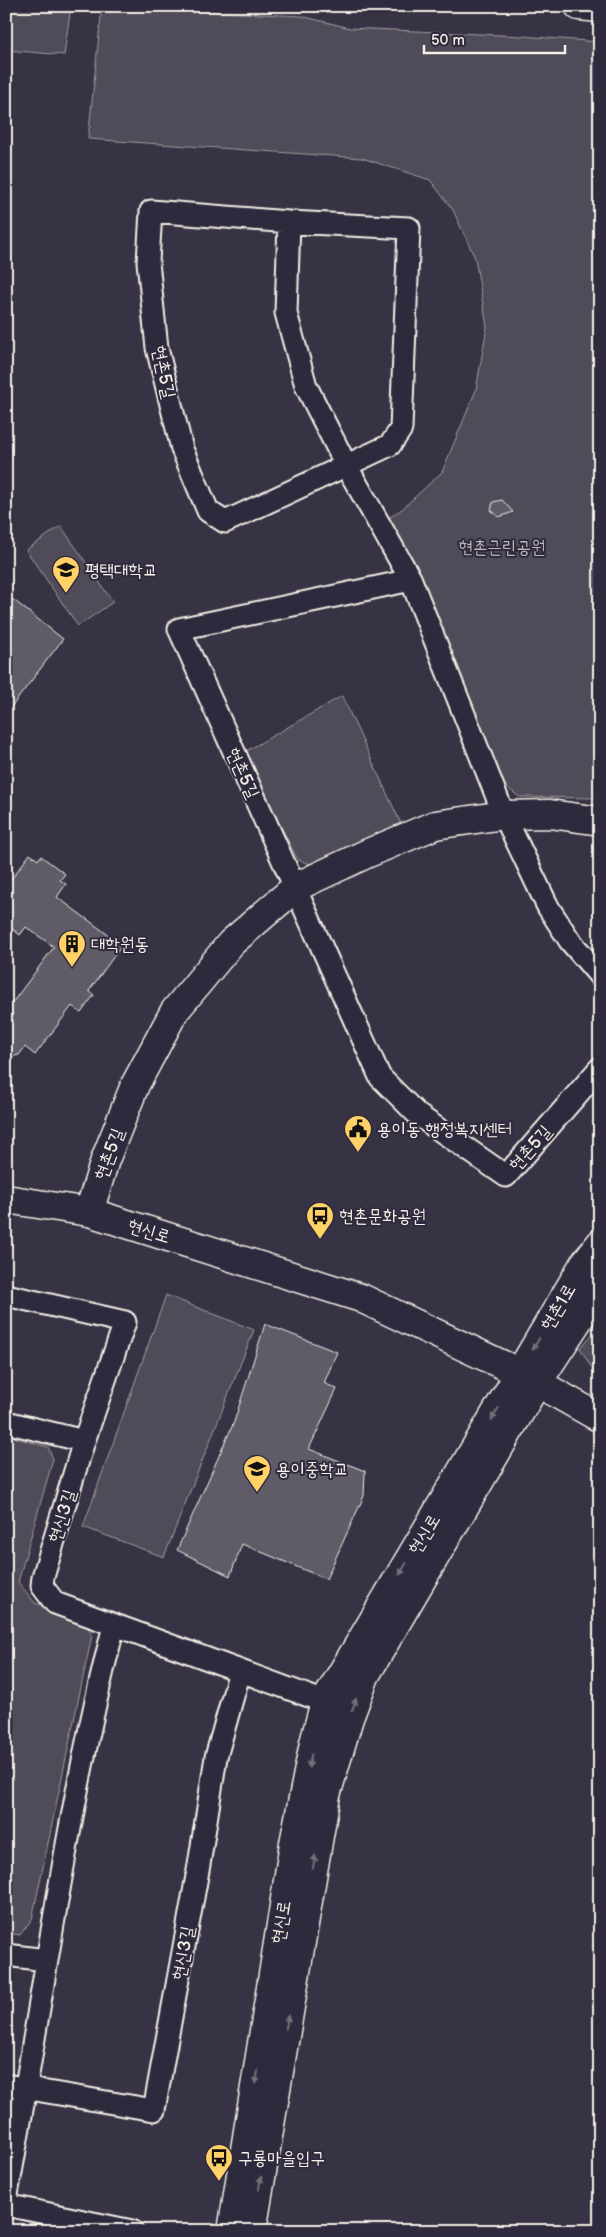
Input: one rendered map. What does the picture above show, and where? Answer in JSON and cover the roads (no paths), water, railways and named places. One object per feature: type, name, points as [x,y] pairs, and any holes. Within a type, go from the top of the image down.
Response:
[{"type":"street","name":"현촌5길","points":[[151,211],[288,222],[409,228],[401,429],[390,445],[347,467],[224,522],[208,511],[182,450],[157,348],[148,262],[151,211]]},
{"type":"street","points":[[288,222],[286,313],[306,386],[347,467],[412,580],[504,815],[548,907],[570,941],[600,976]]},
{"type":"street","name":"현촌5길","points":[[412,580],[179,629],[380,1077],[418,1115],[506,1176],[600,1068]]},
{"type":"street","name":"현촌5길","points":[[89,1212],[105,1160],[135,1085],[174,1012],[231,943],[296,887],[366,854],[435,825],[504,815],[550,814],[600,820]]},
{"type":"street","name":"현신로","points":[[6,1199],[89,1212],[361,1298],[529,1378]]},
{"type":"street","name":"현촌1로","points":[[529,1378],[584,1264],[600,1244]]},
{"type":"street","name":"현신로","points":[[232,2231],[294,1843],[314,1743],[325,1702],[529,1378],[600,1287]]},
{"type":"street","points":[[6,1295],[124,1322],[84,1441],[6,1422]]},
{"type":"street","points":[[529,1378],[600,1418]]},
{"type":"street","name":"현신로","points":[[252,2231],[326,1795],[350,1718],[365,1676],[529,1378]]},
{"type":"street","name":"현신3길","points":[[84,1441],[43,1577],[42,1586],[55,1603],[325,1702]]},
{"type":"street","points":[[6,2200],[17,2086],[46,1960],[87,1738],[114,1626]]},
{"type":"street","name":"현신3길","points":[[17,2086],[154,2110],[199,1865],[216,1757],[240,1671]]},
{"type":"street","points":[[6,1955],[46,1960]]},
{"type":"street","points":[[6,2205],[132,2231]]},
{"type":"place","name":"평택대학교","points":[[66,594]]},
{"type":"place","name":"대학원동","points":[[72,968]]},
{"type":"place","name":"용이동 행정복지센터","points":[[358,1153]]},
{"type":"place","name":"현촌문화공원","points":[[320,1240]]},
{"type":"place","name":"용이중학교","points":[[257,1493]]},
{"type":"place","name":"구룡마을입구","points":[[219,2182]]},
{"type":"park label","name":"현촌근린공원","points":[[502,547]]}]
